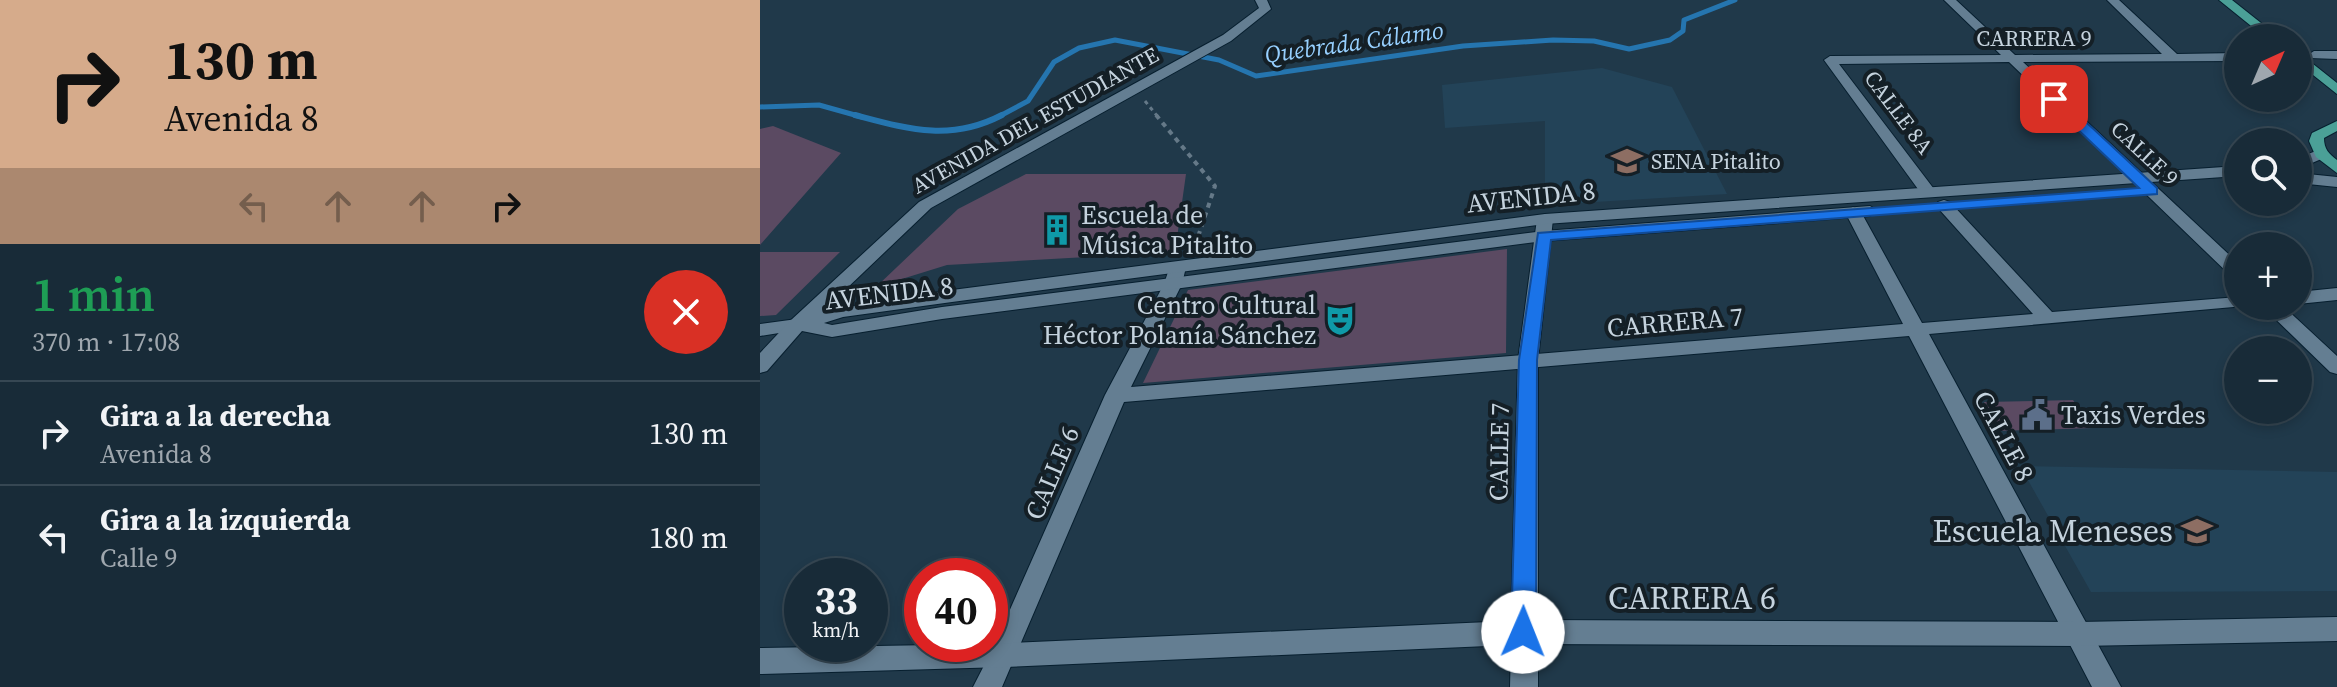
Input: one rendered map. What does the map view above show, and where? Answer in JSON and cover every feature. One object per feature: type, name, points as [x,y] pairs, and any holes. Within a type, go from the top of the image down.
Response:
[{"type":"main road","points":[[2225,0],[2256,24]]},
{"type":"main road","points":[[2243,0],[2274,24]]},
{"type":"main road","points":[[2314,55],[2337,73]]},
{"type":"main road","points":[[2312,69],[2337,90]]},
{"type":"main road","points":[[2337,125],[2317,136],[2315,144],[2337,168]]},
{"type":"street","name":"AVENIDA DEL ESTUDIANTE","points":[[760,366],[797,325],[925,205],[1227,38],[1265,9],[1261,0]]},
{"type":"street","name":"CALLE 9","points":[[1950,0],[2224,260]]},
{"type":"street","points":[[2113,0],[2173,57]]},
{"type":"street","points":[[2314,55],[2337,55]]},
{"type":"street","name":"CARRERA 9","points":[[1830,60],[2224,57]]},
{"type":"street","name":"CALLE 8A","points":[[1830,60],[1929,193]]},
{"type":"street","points":[[2312,158],[2321,154]]},
{"type":"street","name":"AVENIDA 8","points":[[1544,228],[1944,205],[2145,185],[2224,173]]},
{"type":"street","points":[[2312,179],[2337,182]]},
{"type":"street","name":"AVENIDA 8","points":[[797,325],[832,331],[1179,272],[1544,228],[1929,193],[2224,183]]},
{"type":"street","points":[[1944,205],[2046,317]]},
{"type":"street","name":"CALLE 8","points":[[1853,212],[2107,687]]},
{"type":"street","name":"CALLE 7","points":[[1524,687],[1528,360],[1544,228]]},
{"type":"street","name":"CALLE 6","points":[[1008,646],[1116,395],[1179,272]]},
{"type":"street","points":[[2312,297],[2337,294]]},
{"type":"street","name":"CARRERA 7","points":[[1116,395],[2224,304]]},
{"type":"street","points":[[2287,320],[2337,367]]},
{"type":"street","points":[[760,330],[797,325]]},
{"type":"street","name":"CARRERA 6","points":[[1008,655],[1523,632],[2079,634],[2337,629]]},
{"type":"street","name":"CARRERA 6","points":[[760,661],[904,657]]},
{"type":"street","name":"CALLE 6","points":[[987,687],[1000,662]]},
{"type":"path","points":[[1134,89],[1215,186],[1179,272]]},
{"type":"shaded area","name":"SENA Pitalito","points":[[1602,68],[1672,87],[1727,194],[1545,205],[1545,121],[1445,128],[1442,85]]},
{"type":"shaded area","name":"Escuela Meneses","points":[[2020,466],[2337,472],[2337,591],[2091,592]]},
{"type":"building","points":[[773,126],[841,153],[760,245],[760,129]]},
{"type":"building","name":"Escuela de Música Pitalito","points":[[1026,174],[1186,174],[1175,252],[947,265],[876,287],[958,209]]},
{"type":"building","name":"Centro Cultural Héctor Polanía Sánchez","points":[[1507,249],[1506,353],[1143,383],[1188,290]]},
{"type":"building","points":[[760,252],[840,252],[776,315],[760,316]]},
{"type":"building","name":"Taxis Verdes","points":[[2073,400],[2093,428],[1997,431],[1984,402]]},
{"type":"waterway","name":"Quebrada Cálamo","points":[[1001,116],[1028,101],[1054,62],[1079,48],[1115,40],[1219,60],[1256,76],[1463,46],[1553,40],[1594,41],[1629,49],[1670,40],[1683,31],[1684,20],[1735,0]]},
{"type":"waterway","name":"Quebrada Cálamo","points":[[760,107],[819,105],[862,117]]},
{"type":"waterway","name":"Quebrada Cálamo","points":[[855,115],[893,125],[947,131],[1001,116]]},
{"type":"place","name":"SENA Pitalito","points":[[1627,161]]},
{"type":"place","name":"Escuela de Música Pitalito","points":[[1057,230]]},
{"type":"place","name":"Centro Cultural Héctor Polanía Sánchez","points":[[1340,320]]},
{"type":"place","name":"Taxis Verdes","points":[[2037,415]]},
{"type":"place","name":"Escuela Meneses","points":[[2197,531]]},
{"type":"route","points":[[1523,632],[1528,360],[1544,236],[2151,191],[2054,99]]}]
